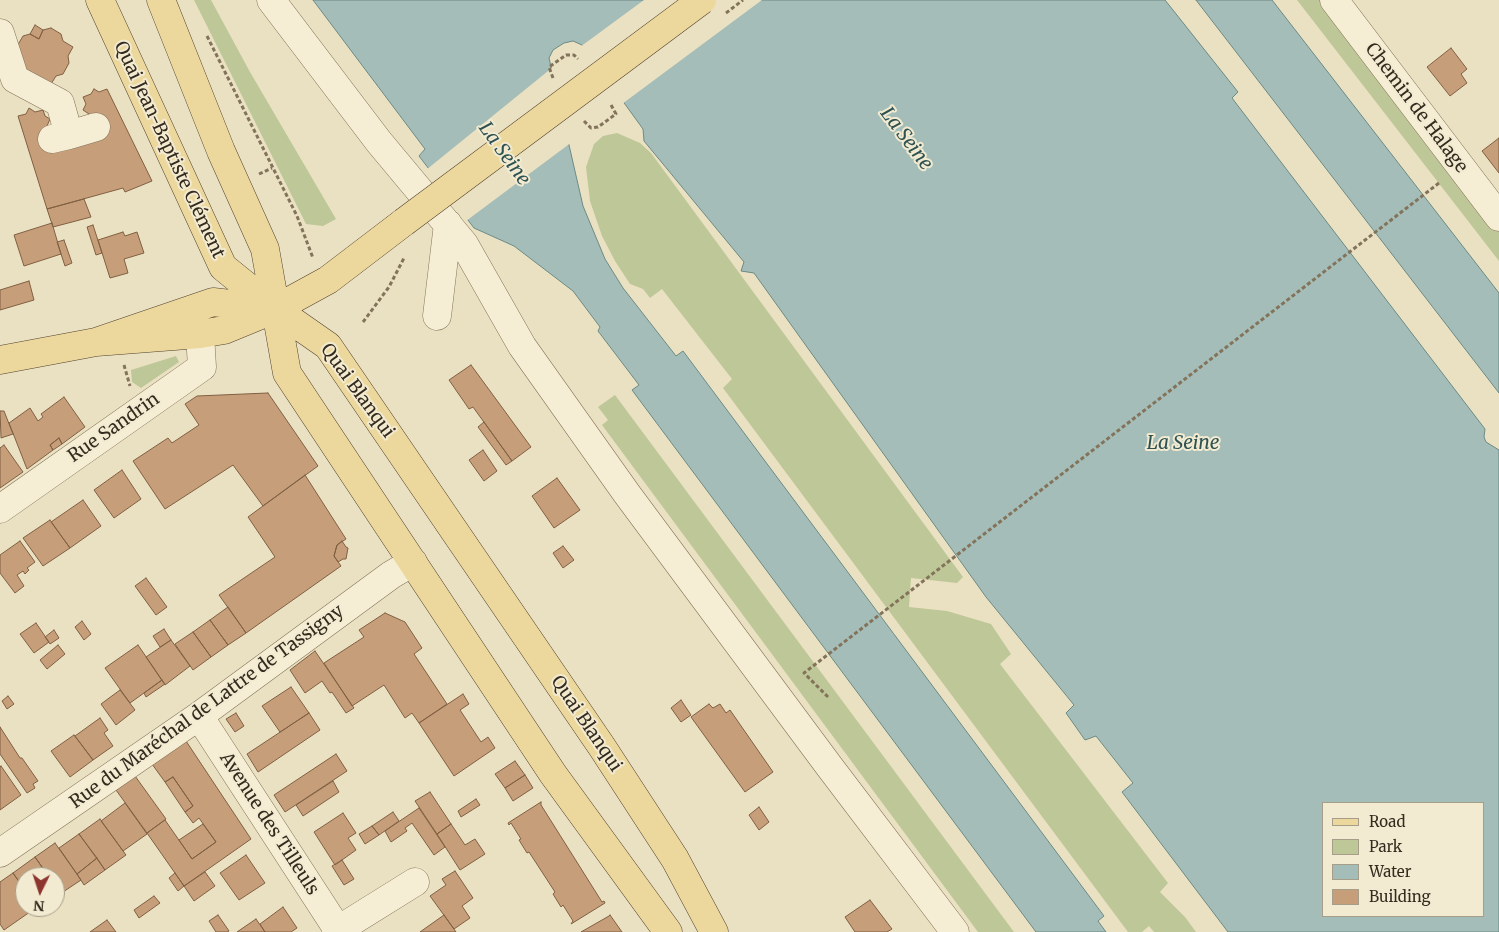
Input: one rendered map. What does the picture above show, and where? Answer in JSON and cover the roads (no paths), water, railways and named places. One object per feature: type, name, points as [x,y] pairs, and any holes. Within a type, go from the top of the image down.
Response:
[{"type":"main road","name":"Quai Jean-Baptiste Clément","points":[[100,0],[223,266],[275,309]]},
{"type":"main road","points":[[161,0],[220,151],[265,249],[286,373],[553,774],[668,932]]},
{"type":"main road","points":[[0,360],[96,342],[200,334],[224,330],[275,309],[328,280],[702,0]]},
{"type":"main road","points":[[96,342],[213,302],[275,309]]},
{"type":"main road","name":"Quai Blanqui","points":[[275,309],[328,346],[675,858],[714,932]]},
{"type":"street","points":[[271,0],[379,142],[464,244],[522,346],[628,494],[829,766],[955,932]]},
{"type":"street","name":"Chemin de Halage","points":[[1334,0],[1499,217]]},
{"type":"street","points":[[0,33],[15,79],[60,103],[61,137],[96,127]]},
{"type":"street","points":[[437,316],[448,224]]},
{"type":"street","name":"Rue Sandrin","points":[[0,509],[202,367],[200,334]]},
{"type":"street","name":"Rue du Maréchal de Lattre de Tassigny","points":[[0,853],[199,716],[391,575],[413,562]]},
{"type":"street","name":"Avenue des Tilleuls","points":[[199,716],[337,931]]},
{"type":"street","points":[[337,931],[415,882]]},
{"type":"water","name":"La Seine","points":[[313,0],[1165,0],[1238,92],[1232,98],[1485,429],[1484,437],[1486,442],[1499,450],[1499,932],[1228,932],[1122,792],[1133,783],[1096,736],[1085,740],[1066,713],[1074,705],[986,597],[754,273],[741,271],[744,262],[644,141],[643,129],[582,45],[573,41],[564,43],[553,50],[549,58],[583,206],[605,259],[623,288],[676,356],[683,351],[1104,916],[1098,921],[1106,932],[1036,932],[632,390],[639,385],[598,331],[600,327],[573,291],[514,246],[474,228],[419,156],[425,149]]},
{"type":"water","points":[[1196,0],[1272,0],[1499,293],[1499,393]]}]
